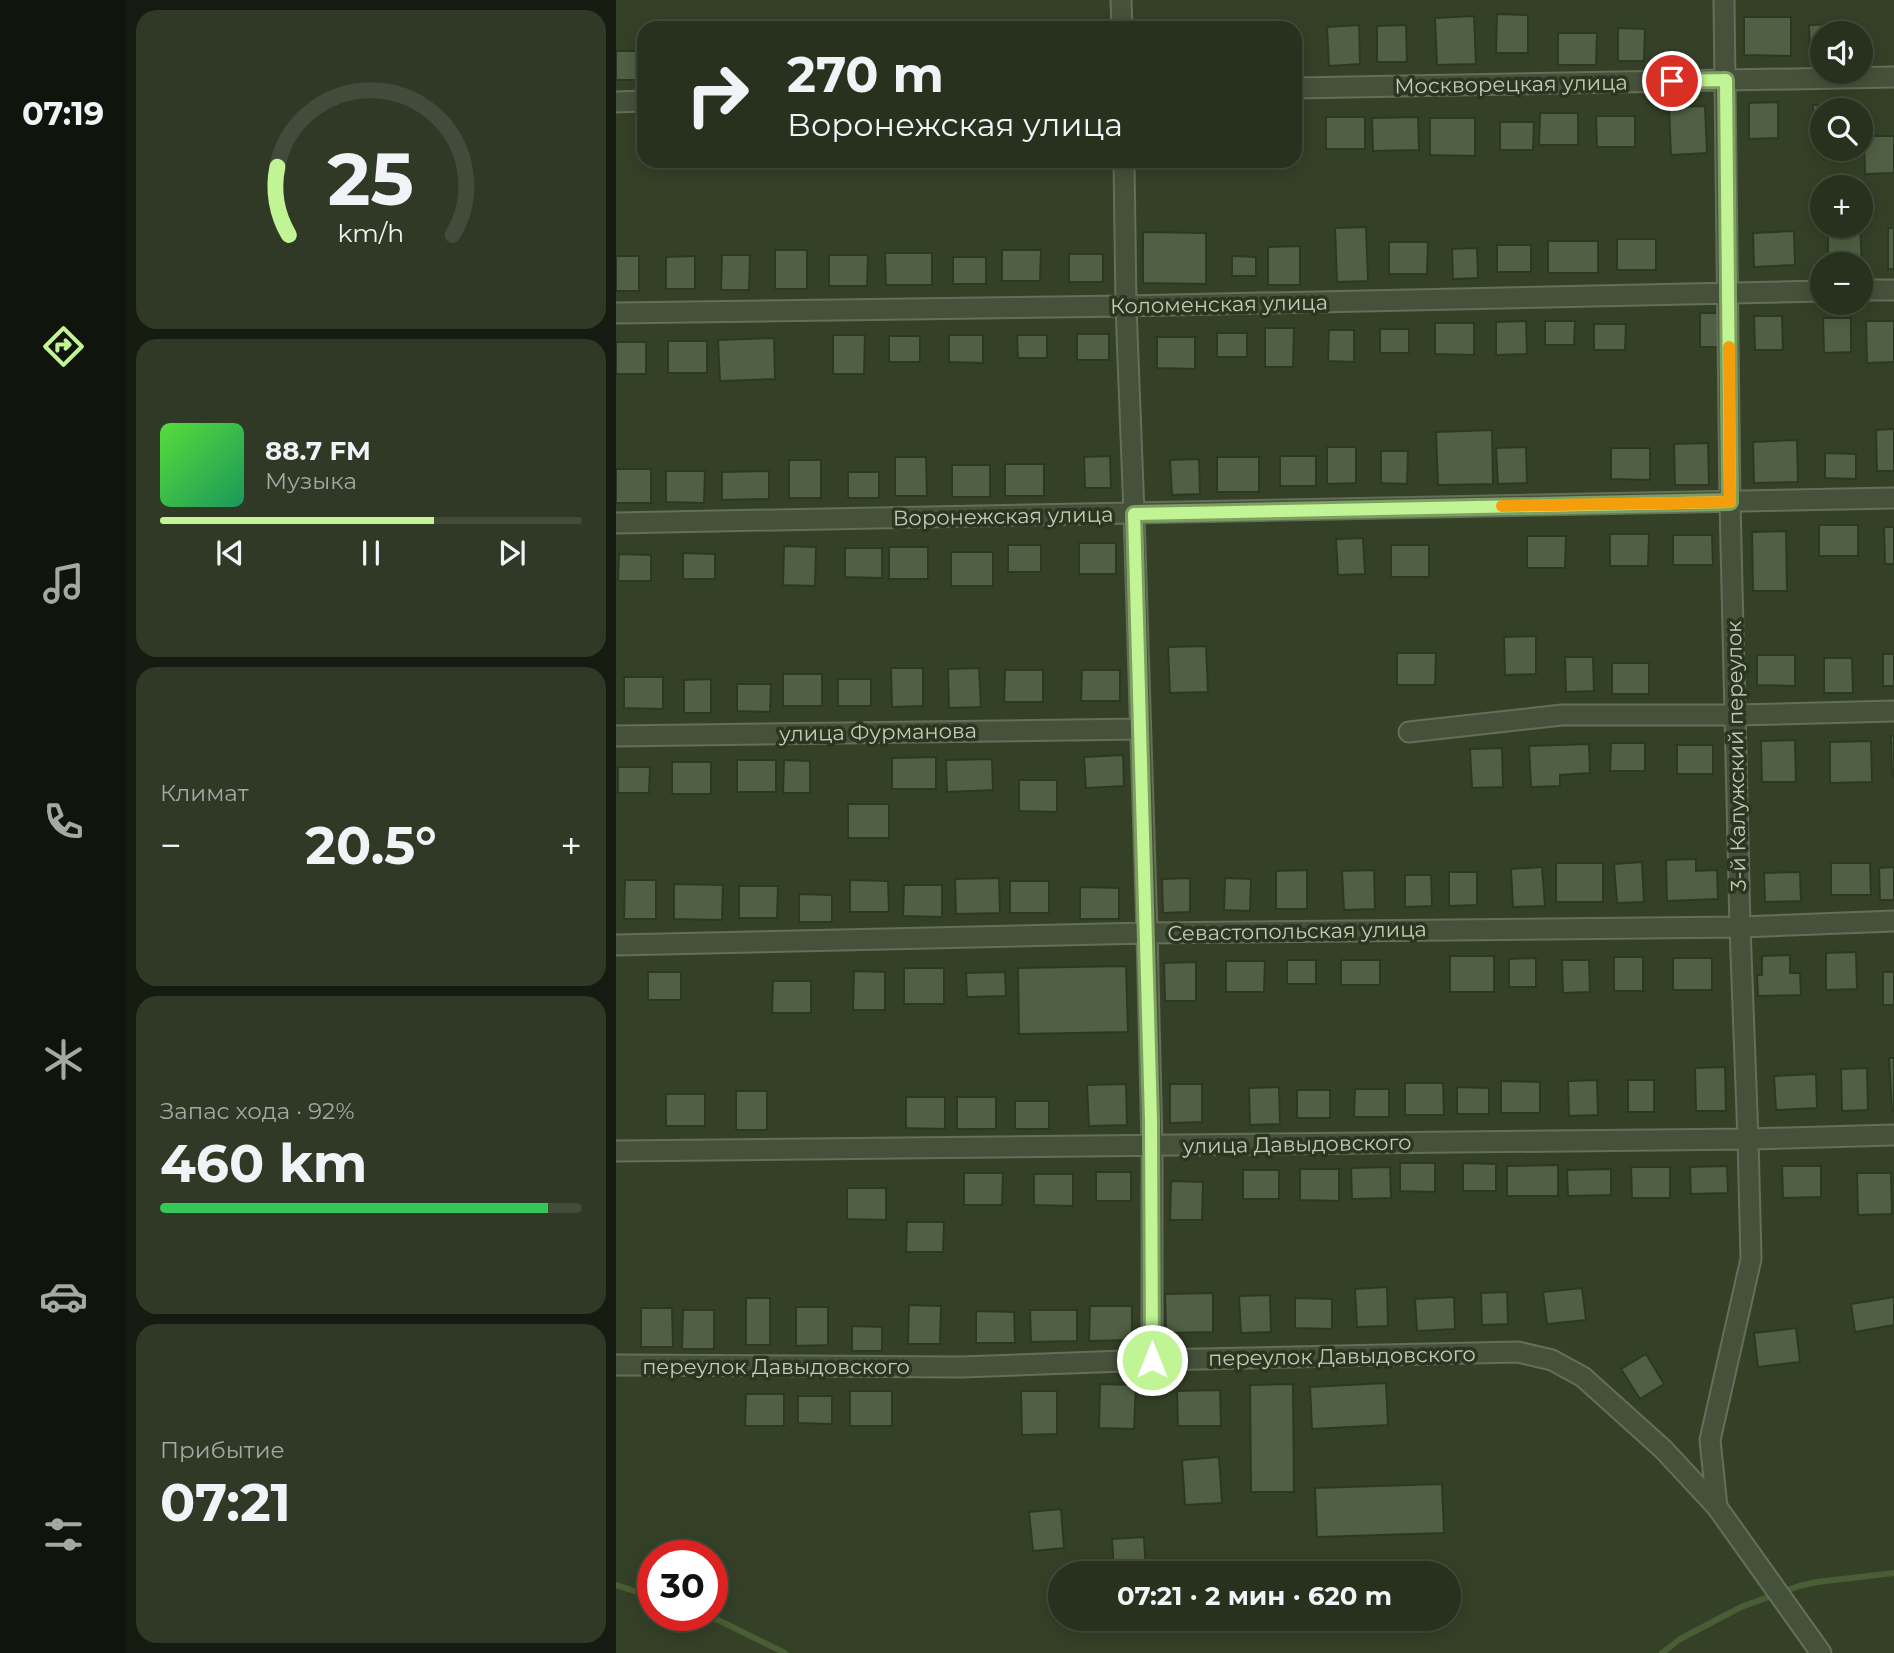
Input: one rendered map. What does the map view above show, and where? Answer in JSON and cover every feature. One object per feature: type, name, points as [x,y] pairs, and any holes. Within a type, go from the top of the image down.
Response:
[{"type":"street","points":[[1121,0],[1122,21]]},
{"type":"street","name":"3-й Калужский переулок","points":[[1717,1507],[1710,1440],[1751,1259],[1730,502],[1724,0]]},
{"type":"street","name":"Москворецкая улица","points":[[1302,88],[1894,77]]},
{"type":"street","points":[[616,102],[637,102]]},
{"type":"street","points":[[1124,168],[1152,1146],[1152,1360]]},
{"type":"street","points":[[1873,290],[1894,290]]},
{"type":"street","name":"Коломенская улица","points":[[616,313],[1126,306],[1810,291]]},
{"type":"street","name":"Воронежская улица","points":[[616,523],[1894,498]]},
{"type":"street","points":[[1409,732],[1562,715],[1894,711]]},
{"type":"street","name":"улица Фурманова","points":[[616,736],[1140,729]]},
{"type":"street","name":"Севастопольская улица","points":[[616,945],[1147,933],[1740,927],[1894,921]]},
{"type":"street","name":"улица Давыдовского","points":[[616,1151],[1748,1139],[1894,1135]]},
{"type":"street","name":"переулок Давыдовского","points":[[616,1365],[961,1367],[1518,1352],[1552,1360],[1583,1377],[1663,1449],[1717,1507],[1821,1653]]},
{"type":"building","points":[[1497,14],[1528,15],[1528,53],[1496,53]]},
{"type":"building","points":[[1474,16],[1476,64],[1437,65],[1435,18]]},
{"type":"building","points":[[1744,17],[1791,17],[1791,56],[1744,55]]},
{"type":"building","points":[[1359,25],[1360,64],[1329,66],[1327,27]]},
{"type":"building","points":[[1406,25],[1407,62],[1377,62],[1377,26]]},
{"type":"building","points":[[1618,28],[1645,29],[1644,61],[1618,61]]},
{"type":"building","points":[[1558,33],[1597,33],[1596,65],[1558,65]]},
{"type":"building","points":[[616,51],[637,51],[637,80],[616,80]]},
{"type":"building","points":[[1778,102],[1778,138],[1749,139],[1749,103]]},
{"type":"building","points":[[1705,106],[1707,153],[1671,155],[1669,107]]},
{"type":"building","points":[[1540,113],[1578,113],[1578,145],[1539,145]]},
{"type":"building","points":[[1596,116],[1635,116],[1635,147],[1597,147]]},
{"type":"building","points":[[1326,117],[1365,117],[1365,149],[1326,149]]},
{"type":"building","points":[[1418,117],[1419,150],[1373,151],[1372,118]]},
{"type":"building","points":[[1430,118],[1475,118],[1475,156],[1430,155]]},
{"type":"building","points":[[1500,122],[1534,122],[1533,150],[1500,150]]},
{"type":"building","points":[[1873,136],[1894,136],[1894,173],[1865,174],[1865,161],[1873,161]]},
{"type":"building","points":[[1366,227],[1368,281],[1337,282],[1335,228]]},
{"type":"building","points":[[1888,228],[1894,228],[1894,269],[1888,269]]},
{"type":"building","points":[[1794,231],[1795,265],[1754,267],[1753,233]]},
{"type":"building","points":[[1143,232],[1206,233],[1206,284],[1143,283]]},
{"type":"building","points":[[1828,238],[1861,238],[1861,252],[1828,252]]},
{"type":"building","points":[[1617,239],[1656,239],[1656,270],[1617,270]]},
{"type":"building","points":[[1548,241],[1598,241],[1598,273],[1548,273]]},
{"type":"building","points":[[1389,242],[1428,242],[1427,274],[1389,274]]},
{"type":"building","points":[[1497,245],[1531,245],[1531,272],[1497,272]]},
{"type":"building","points":[[1300,246],[1300,285],[1268,285],[1268,247]]},
{"type":"building","points":[[1477,248],[1478,278],[1453,279],[1452,249]]},
{"type":"building","points":[[775,250],[807,250],[807,289],[775,289]]},
{"type":"building","points":[[1002,250],[1041,250],[1040,281],[1002,281]]},
{"type":"building","points":[[885,253],[932,253],[932,285],[886,285]]},
{"type":"building","points":[[1069,254],[1103,254],[1103,282],[1069,282]]},
{"type":"building","points":[[722,255],[750,255],[749,290],[721,290]]},
{"type":"building","points":[[829,255],[868,255],[867,286],[829,286]]},
{"type":"building","points":[[616,256],[639,256],[639,291],[616,291]]},
{"type":"building","points":[[695,256],[695,289],[666,289],[666,257]]},
{"type":"building","points":[[1232,256],[1256,257],[1256,276],[1232,276]]},
{"type":"building","points":[[953,257],[986,257],[986,284],[953,284]]},
{"type":"building","points":[[1700,313],[1724,313],[1723,347],[1700,347]]},
{"type":"building","points":[[1754,316],[1782,316],[1783,350],[1755,350]]},
{"type":"building","points":[[1823,318],[1851,318],[1851,352],[1824,353]]},
{"type":"building","points":[[1526,321],[1527,354],[1496,355],[1496,322]]},
{"type":"building","points":[[1545,321],[1575,321],[1574,345],[1545,345]]},
{"type":"building","points":[[1866,321],[1894,321],[1894,362],[1867,363]]},
{"type":"building","points":[[1435,323],[1474,323],[1474,355],[1435,354]]},
{"type":"building","points":[[1594,324],[1626,324],[1625,350],[1594,350]]},
{"type":"building","points":[[1265,328],[1294,328],[1293,367],[1265,367]]},
{"type":"building","points":[[1380,329],[1409,329],[1409,353],[1380,353]]},
{"type":"building","points":[[1329,330],[1354,330],[1354,362],[1328,361]]},
{"type":"building","points":[[1217,333],[1247,333],[1247,357],[1217,357]]},
{"type":"building","points":[[1077,334],[1109,334],[1109,360],[1077,360]]},
{"type":"building","points":[[833,335],[865,335],[864,374],[833,374]]},
{"type":"building","points":[[949,335],[983,335],[983,363],[949,362]]},
{"type":"building","points":[[1017,335],[1047,335],[1047,358],[1018,358]]},
{"type":"building","points":[[889,336],[920,336],[920,362],[889,362]]},
{"type":"building","points":[[1157,337],[1195,337],[1195,369],[1157,368]]},
{"type":"building","points":[[774,338],[775,379],[720,381],[718,340]]},
{"type":"building","points":[[668,341],[707,341],[707,373],[668,373]]},
{"type":"building","points":[[616,342],[646,342],[646,374],[616,374]]},
{"type":"building","points":[[1894,429],[1894,471],[1877,471],[1876,430]]},
{"type":"building","points":[[1492,430],[1493,484],[1438,485],[1436,432]]},
{"type":"building","points":[[1797,440],[1798,482],[1754,483],[1753,442]]},
{"type":"building","points":[[1708,443],[1709,485],[1675,485],[1674,444]]},
{"type":"building","points":[[1327,447],[1356,447],[1356,483],[1327,484]]},
{"type":"building","points":[[1526,447],[1527,483],[1498,484],[1496,448]]},
{"type":"building","points":[[1611,448],[1650,448],[1650,480],[1611,479]]},
{"type":"building","points":[[1381,451],[1408,451],[1407,484],[1381,483]]},
{"type":"building","points":[[1825,453],[1856,454],[1856,479],[1825,478]]},
{"type":"building","points":[[1110,456],[1111,488],[1085,488],[1084,457]]},
{"type":"building","points":[[1280,456],[1316,456],[1316,486],[1280,486]]},
{"type":"building","points":[[895,457],[926,457],[927,496],[895,496]]},
{"type":"building","points":[[1217,457],[1259,457],[1259,492],[1217,492]]},
{"type":"building","points":[[1199,459],[1200,494],[1172,495],[1170,460]]},
{"type":"building","points":[[789,460],[821,460],[821,498],[789,498]]},
{"type":"building","points":[[1005,464],[1044,464],[1044,496],[1005,496]]},
{"type":"building","points":[[952,465],[990,465],[990,497],[952,497]]},
{"type":"building","points":[[616,469],[651,469],[651,503],[616,503]]},
{"type":"building","points":[[666,471],[705,471],[704,503],[666,502]]},
{"type":"building","points":[[769,471],[769,499],[722,500],[722,472]]},
{"type":"building","points":[[848,472],[879,472],[879,498],[848,498]]},
{"type":"building","points":[[1819,525],[1858,525],[1858,556],[1819,556]]},
{"type":"building","points":[[1884,527],[1894,527],[1894,564],[1885,564]]},
{"type":"building","points":[[1786,531],[1787,591],[1753,591],[1752,532]]},
{"type":"building","points":[[1610,534],[1649,534],[1648,566],[1610,566]]},
{"type":"building","points":[[1673,535],[1712,535],[1713,565],[1673,565]]},
{"type":"building","points":[[1527,536],[1566,536],[1565,568],[1527,568]]},
{"type":"building","points":[[1363,538],[1365,574],[1338,575],[1336,539]]},
{"type":"building","points":[[1079,543],[1116,543],[1116,574],[1079,574]]},
{"type":"building","points":[[1008,545],[1041,545],[1041,572],[1008,572]]},
{"type":"building","points":[[1391,545],[1429,545],[1429,577],[1391,577]]},
{"type":"building","points":[[784,546],[816,547],[815,586],[783,585]]},
{"type":"building","points":[[889,547],[928,547],[928,579],[889,579]]},
{"type":"building","points":[[845,548],[882,548],[882,578],[845,577]]},
{"type":"building","points":[[951,552],[993,552],[993,586],[951,586]]},
{"type":"building","points":[[683,553],[715,554],[715,579],[683,579]]},
{"type":"building","points":[[619,554],[651,555],[651,581],[618,581]]},
{"type":"building","points":[[1536,636],[1536,674],[1505,675],[1504,637]]},
{"type":"building","points":[[1206,646],[1208,692],[1170,693],[1168,647]]},
{"type":"building","points":[[1397,653],[1436,653],[1435,685],[1397,685]]},
{"type":"building","points":[[1883,654],[1894,654],[1894,686],[1883,686]]},
{"type":"building","points":[[1757,655],[1795,655],[1795,686],[1757,685]]},
{"type":"building","points":[[1565,657],[1593,657],[1594,691],[1566,692]]},
{"type":"building","points":[[1824,658],[1852,658],[1853,693],[1824,693]]},
{"type":"building","points":[[1612,663],[1649,663],[1649,694],[1612,694]]},
{"type":"building","points":[[891,668],[923,668],[923,706],[892,707]]},
{"type":"building","points":[[979,668],[981,707],[949,708],[948,669]]},
{"type":"building","points":[[1005,670],[1043,670],[1043,702],[1004,702]]},
{"type":"building","points":[[1082,670],[1120,670],[1120,701],[1081,701]]},
{"type":"building","points":[[783,674],[822,674],[822,706],[783,706]]},
{"type":"building","points":[[624,677],[663,677],[663,709],[624,708]]},
{"type":"building","points":[[711,679],[711,713],[684,713],[684,680]]},
{"type":"building","points":[[838,679],[871,679],[871,706],[838,706]]},
{"type":"building","points":[[737,684],[771,684],[770,712],[737,711]]},
{"type":"building","points":[[1891,736],[1894,736],[1894,777],[1892,777]]},
{"type":"building","points":[[1795,740],[1796,782],[1762,782],[1761,741]]},
{"type":"building","points":[[1871,741],[1872,782],[1830,783],[1830,742]]},
{"type":"building","points":[[1611,743],[1645,743],[1645,771],[1610,771]]},
{"type":"building","points":[[1589,744],[1590,773],[1560,775],[1560,786],[1531,787],[1529,746]]},
{"type":"building","points":[[1677,745],[1713,745],[1713,774],[1677,774]]},
{"type":"building","points":[[1502,748],[1503,787],[1472,788],[1470,749]]},
{"type":"building","points":[[1123,755],[1124,786],[1086,788],[1084,757]]},
{"type":"building","points":[[936,757],[936,789],[892,789],[892,758]]},
{"type":"building","points":[[992,759],[993,790],[947,792],[946,760]]},
{"type":"building","points":[[737,760],[776,760],[776,792],[737,792]]},
{"type":"building","points":[[784,760],[810,761],[810,793],[783,793]]},
{"type":"building","points":[[672,762],[711,762],[711,794],[672,794]]},
{"type":"building","points":[[618,767],[650,767],[649,793],[618,793]]},
{"type":"building","points":[[1019,780],[1057,780],[1057,812],[1019,811]]},
{"type":"building","points":[[848,804],[889,804],[889,838],[848,838]]},
{"type":"building","points":[[1696,859],[1696,871],[1717,870],[1718,899],[1667,901],[1666,860]]},
{"type":"building","points":[[1642,862],[1644,902],[1617,903],[1614,864]]},
{"type":"building","points":[[1556,863],[1603,863],[1603,902],[1556,902]]},
{"type":"building","points":[[1831,863],[1870,863],[1871,895],[1831,895]]},
{"type":"building","points":[[1542,867],[1545,906],[1513,907],[1511,869]]},
{"type":"building","points":[[1894,867],[1894,900],[1880,900],[1879,868]]},
{"type":"building","points":[[1307,870],[1307,909],[1276,909],[1276,871]]},
{"type":"building","points":[[1374,870],[1375,909],[1344,910],[1342,871]]},
{"type":"building","points":[[1449,872],[1477,872],[1477,905],[1449,906]]},
{"type":"building","points":[[1800,872],[1801,901],[1765,902],[1764,873]]},
{"type":"building","points":[[1405,875],[1431,875],[1432,906],[1405,907]]},
{"type":"building","points":[[999,878],[1000,913],[956,914],[955,879]]},
{"type":"building","points":[[1190,878],[1190,912],[1163,913],[1162,879]]},
{"type":"building","points":[[1225,878],[1251,879],[1250,911],[1224,910]]},
{"type":"building","points":[[625,880],[656,880],[656,919],[624,919]]},
{"type":"building","points":[[850,880],[888,881],[889,912],[850,912]]},
{"type":"building","points":[[1010,881],[1049,881],[1049,913],[1010,913]]},
{"type":"building","points":[[674,884],[723,885],[722,920],[674,919]]},
{"type":"building","points":[[904,885],[942,885],[942,917],[903,916]]},
{"type":"building","points":[[739,886],[778,886],[777,918],[739,918]]},
{"type":"building","points":[[1080,887],[1119,888],[1119,919],[1080,919]]},
{"type":"building","points":[[799,894],[832,895],[832,922],[799,922]]},
{"type":"building","points":[[1856,952],[1857,989],[1826,990],[1826,953]]},
{"type":"building","points":[[1790,955],[1790,973],[1800,973],[1801,995],[1758,996],[1757,975],[1762,975],[1762,956]]},
{"type":"building","points":[[1450,956],[1494,956],[1494,992],[1450,992]]},
{"type":"building","points":[[1614,957],[1643,957],[1643,991],[1614,991]]},
{"type":"building","points":[[1536,958],[1536,987],[1509,987],[1509,959]]},
{"type":"building","points":[[1673,958],[1712,958],[1712,990],[1673,990]]},
{"type":"building","points":[[1287,960],[1316,960],[1316,984],[1287,984]]},
{"type":"building","points":[[1341,960],[1380,960],[1380,985],[1341,985]]},
{"type":"building","points":[[1562,960],[1589,960],[1590,992],[1563,993]]},
{"type":"building","points":[[1226,961],[1265,961],[1264,992],[1226,992]]},
{"type":"building","points":[[1196,962],[1196,1001],[1165,1001],[1164,963]]},
{"type":"building","points":[[1126,966],[1128,1032],[1019,1034],[1018,968]]},
{"type":"building","points":[[904,968],[944,968],[944,1004],[904,1004]]},
{"type":"building","points":[[854,971],[885,972],[885,1010],[853,1010]]},
{"type":"building","points":[[648,972],[681,972],[681,1000],[648,1000]]},
{"type":"building","points":[[1005,972],[1006,996],[967,997],[966,973]]},
{"type":"building","points":[[1883,972],[1894,972],[1894,1005],[1883,1005]]},
{"type":"building","points":[[773,981],[811,981],[811,1013],[772,1013]]},
{"type":"building","points":[[1889,1058],[1894,1058],[1892,1112]]},
{"type":"building","points":[[1725,1067],[1726,1111],[1696,1111],[1695,1068]]},
{"type":"building","points":[[1867,1068],[1868,1110],[1842,1111],[1841,1069]]},
{"type":"building","points":[[1816,1074],[1817,1108],[1776,1110],[1774,1076]]},
{"type":"building","points":[[1597,1080],[1598,1115],[1569,1116],[1568,1081]]},
{"type":"building","points":[[1628,1080],[1654,1080],[1654,1112],[1628,1112]]},
{"type":"building","points":[[1501,1081],[1540,1082],[1540,1113],[1501,1113]]},
{"type":"building","points":[[1405,1083],[1443,1083],[1444,1115],[1405,1115]]},
{"type":"building","points":[[1126,1084],[1127,1125],[1089,1126],[1087,1085]]},
{"type":"building","points":[[1170,1084],[1202,1084],[1202,1122],[1170,1123]]},
{"type":"building","points":[[1279,1087],[1280,1124],[1250,1125],[1249,1088]]},
{"type":"building","points":[[1457,1087],[1489,1088],[1489,1114],[1457,1114]]},
{"type":"building","points":[[1355,1089],[1389,1089],[1389,1117],[1354,1117]]},
{"type":"building","points":[[1297,1090],[1330,1090],[1330,1118],[1297,1118]]},
{"type":"building","points":[[736,1091],[767,1091],[767,1130],[736,1130]]},
{"type":"building","points":[[666,1094],[705,1094],[705,1126],[666,1126]]},
{"type":"building","points":[[906,1097],[945,1097],[945,1129],[906,1128]]},
{"type":"building","points":[[957,1097],[996,1097],[996,1129],[957,1129]]},
{"type":"building","points":[[1015,1101],[1049,1101],[1049,1129],[1015,1129]]},
{"type":"building","points":[[1400,1163],[1435,1163],[1435,1192],[1400,1191]]},
{"type":"building","points":[[1463,1163],[1496,1164],[1496,1191],[1463,1191]]},
{"type":"building","points":[[1558,1165],[1558,1196],[1507,1196],[1507,1166]]},
{"type":"building","points":[[1727,1166],[1728,1193],[1691,1194],[1690,1167]]},
{"type":"building","points":[[1782,1166],[1821,1166],[1821,1197],[1783,1198]]},
{"type":"building","points":[[1390,1167],[1391,1198],[1352,1199],[1351,1168]]},
{"type":"building","points":[[1631,1167],[1670,1167],[1670,1198],[1632,1198]]},
{"type":"building","points":[[1300,1169],[1339,1169],[1339,1201],[1300,1200]]},
{"type":"building","points":[[1611,1169],[1611,1195],[1568,1196],[1567,1170]]},
{"type":"building","points":[[1243,1170],[1279,1170],[1279,1199],[1243,1199]]},
{"type":"building","points":[[1096,1172],[1131,1172],[1131,1201],[1096,1201]]},
{"type":"building","points":[[964,1173],[1003,1173],[1002,1205],[964,1205]]},
{"type":"building","points":[[1857,1173],[1891,1173],[1892,1214],[1858,1215]]},
{"type":"building","points":[[1034,1174],[1073,1174],[1073,1206],[1034,1205]]},
{"type":"building","points":[[1171,1181],[1203,1182],[1202,1220],[1170,1220]]},
{"type":"building","points":[[847,1188],[886,1188],[886,1220],[847,1219]]},
{"type":"building","points":[[907,1222],[944,1222],[943,1252],[906,1252]]},
{"type":"building","points":[[1387,1287],[1388,1326],[1357,1327],[1355,1289]]},
{"type":"building","points":[[1582,1288],[1586,1320],[1547,1324],[1543,1292]]},
{"type":"building","points":[[1507,1292],[1508,1324],[1482,1325],[1481,1293]]},
{"type":"building","points":[[1213,1293],[1213,1332],[1166,1333],[1165,1294]]},
{"type":"building","points":[[1270,1295],[1271,1332],[1241,1333],[1239,1296]]},
{"type":"building","points":[[1454,1297],[1455,1329],[1417,1331],[1415,1299]]},
{"type":"building","points":[[1894,1297],[1894,1325],[1855,1332],[1851,1304]]},
{"type":"building","points":[[746,1298],[770,1298],[770,1345],[746,1345]]},
{"type":"building","points":[[1295,1298],[1332,1299],[1332,1329],[1295,1328]]},
{"type":"building","points":[[909,1305],[941,1306],[940,1344],[908,1344]]},
{"type":"building","points":[[1090,1306],[1132,1306],[1132,1340],[1089,1341]]},
{"type":"building","points":[[796,1307],[828,1307],[828,1345],[796,1346]]},
{"type":"building","points":[[641,1308],[672,1308],[673,1347],[641,1347]]},
{"type":"building","points":[[683,1310],[714,1310],[714,1349],[682,1349]]},
{"type":"building","points":[[1030,1310],[1077,1310],[1077,1341],[1031,1342]]},
{"type":"building","points":[[976,1311],[1014,1312],[1015,1343],[976,1343]]},
{"type":"building","points":[[852,1326],[882,1327],[882,1351],[852,1351]]},
{"type":"building","points":[[1796,1328],[1800,1362],[1758,1367],[1754,1333]]},
{"type":"building","points":[[1646,1354],[1664,1384],[1640,1399],[1621,1369]]},
{"type":"building","points":[[1386,1383],[1388,1425],[1312,1429],[1310,1387]]},
{"type":"building","points":[[1100,1384],[1136,1385],[1134,1429],[1099,1428]]},
{"type":"building","points":[[1293,1384],[1294,1492],[1251,1492],[1250,1385]]},
{"type":"building","points":[[1220,1390],[1221,1426],[1178,1426],[1177,1391]]},
{"type":"building","points":[[850,1391],[892,1391],[892,1426],[850,1426]]},
{"type":"building","points":[[1021,1391],[1057,1391],[1057,1434],[1022,1435]]},
{"type":"building","points":[[746,1394],[784,1394],[784,1426],[745,1426]]},
{"type":"building","points":[[798,1396],[832,1396],[832,1424],[798,1423]]},
{"type":"building","points":[[1219,1457],[1222,1503],[1185,1505],[1182,1460]]},
{"type":"building","points":[[1442,1484],[1444,1533],[1317,1537],[1315,1488]]},
{"type":"building","points":[[1061,1509],[1064,1548],[1033,1551],[1029,1512]]},
{"type":"building","points":[[1144,1537],[1145,1561],[1113,1561],[1112,1539]]},
{"type":"waterway","points":[[1662,1653],[1680,1639],[1741,1607],[1799,1586],[1894,1573]]},
{"type":"waterway","points":[[616,1585],[637,1592]]},
{"type":"waterway","points":[[728,1625],[785,1653]]},
{"type":"slow traffic","points":[[1502,506],[1730,502],[1729,347]]},
{"type":"route","points":[[1152,1360],[1151,1120],[1134,514],[1730,502],[1726,80],[1672,81]]}]
